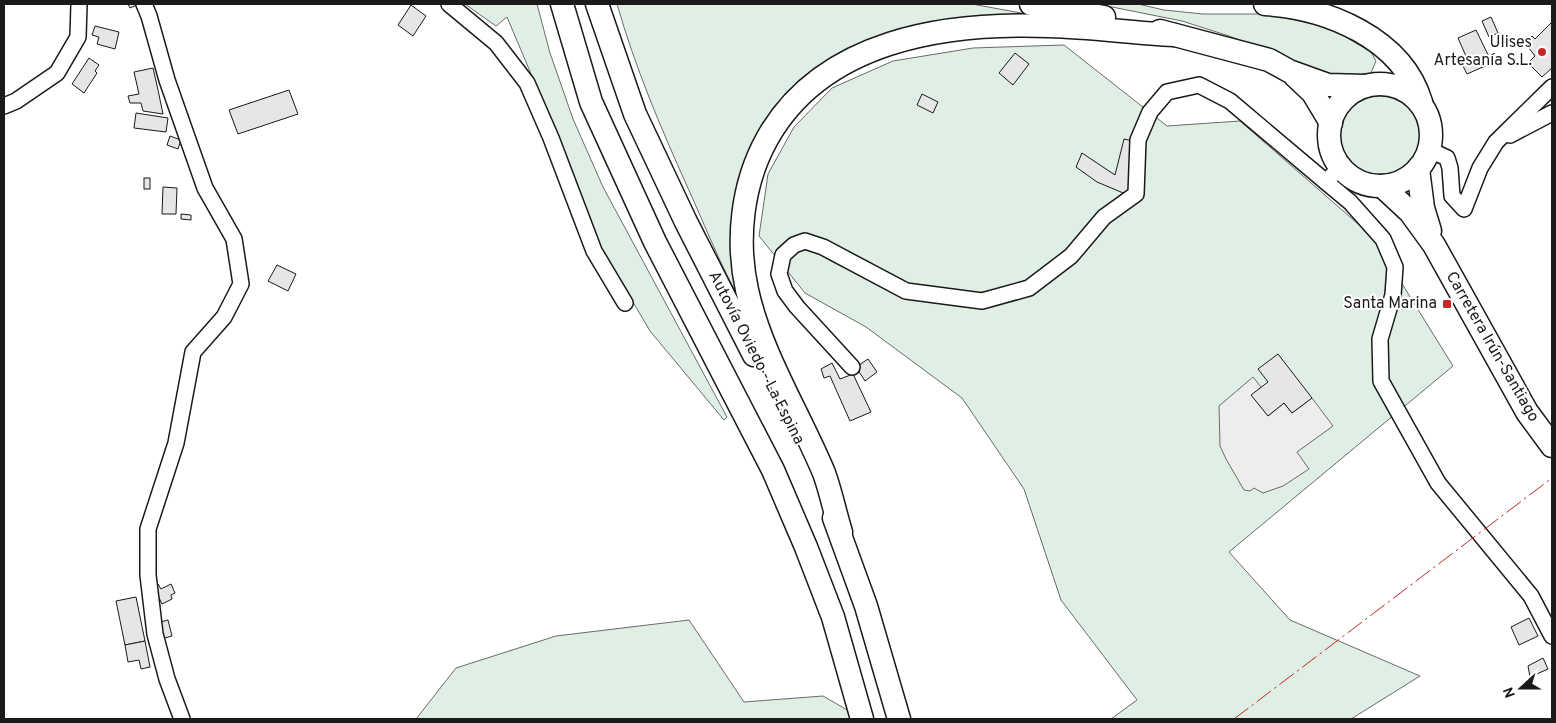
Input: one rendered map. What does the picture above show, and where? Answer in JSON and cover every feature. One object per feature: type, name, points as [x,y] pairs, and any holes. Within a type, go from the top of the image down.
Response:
[{"type":"highway","points":[[549,4],[589,116],[621,189],[654,242]]},
{"type":"highway","points":[[562,4],[591,102],[654,242],[773,470],[833,617],[862,719]]},
{"type":"highway","name":"Autovía Oviedo - La Espina","points":[[597,4],[635,114],[686,222],[804,452],[840,532],[889,679],[899,719]]},
{"type":"highway","points":[[1031,4],[1116,19],[1269,60],[1288,71],[1328,85],[1395,85],[1410,94],[1423,108]]},
{"type":"highway","points":[[1265,4],[1295,7],[1331,17],[1356,28],[1400,61],[1416,86],[1429,124],[1430,150],[1418,169],[1402,181],[1382,186],[1357,182],[1333,175],[1329,134],[1331,123],[1338,107],[1349,94],[1371,85],[1382,61],[1379,46]]},
{"type":"highway","points":[[840,532],[825,476],[756,323],[746,288],[741,252],[742,219],[749,184],[759,153],[778,120],[802,92],[822,76],[843,62],[889,43],[948,32],[1014,26],[1048,26],[1174,35]]},
{"type":"highway","points":[[1288,71],[1313,93],[1331,123]]},
{"type":"highway","name":"Carretera Irún-Santiago","points":[[1418,169],[1423,208],[1434,245]]},
{"type":"highway","name":"Carretera Irún-Santiago","points":[[1382,186],[1410,212],[1434,245],[1527,412],[1552,446]]},
{"type":"street","points":[[4,106],[57,72],[78,37],[79,4]]},
{"type":"street","points":[[144,4],[167,80],[205,188],[234,239],[242,284],[224,317],[193,352],[176,443],[148,528],[148,575],[155,634],[167,679],[182,719]]},
{"type":"street","points":[[449,4],[496,43],[527,84],[551,138],[594,251],[625,304]]},
{"type":"street","points":[[852,367],[797,307],[785,291],[779,274],[783,255],[794,245],[805,241],[823,247],[906,291],[982,301],[1030,288],[1072,256],[1104,217],[1136,194],[1138,140],[1150,112],[1167,92],[1199,85],[1230,101],[1333,175],[1350,202],[1383,239],[1396,267],[1393,295],[1380,338],[1381,381],[1438,483],[1531,596],[1552,636]]},
{"type":"street","points":[[1430,150],[1447,158],[1450,168],[1452,196],[1464,209],[1480,168],[1496,142],[1552,87]]},
{"type":"street","points":[[1496,142],[1552,113]]},
{"type":"green space","points":[[465,4],[537,4],[550,53],[573,119],[603,187],[727,417],[724,420],[650,331],[597,241],[545,107],[507,17],[496,26]]},
{"type":"green space","points":[[617,4],[972,4],[1048,18],[916,30],[773,116],[735,291],[658,119],[632,51]]},
{"type":"green space","points":[[1097,4],[1138,4],[1164,10],[1203,14],[1266,14],[1329,27],[1371,52],[1376,61],[1370,75],[1335,77],[1229,36],[1182,21]]},
{"type":"green space","points":[[1064,45],[1167,126],[1240,121],[1373,237],[1453,366],[1229,552],[1290,620],[1420,676],[1351,719],[1111,719],[1137,700],[1061,600],[1024,489],[962,398],[866,327],[805,293],[759,236],[768,174],[794,127],[832,88],[893,61],[973,48]]},
{"type":"green space","points":[[1380,96],[1395,99],[1408,108],[1417,121],[1420,136],[1417,151],[1408,164],[1395,173],[1380,176],[1365,173],[1352,164],[1343,151],[1340,136],[1343,121],[1352,108],[1365,99]]},
{"type":"green space","points":[[689,620],[744,702],[823,696],[863,719],[416,719],[456,668],[556,636]]},
{"type":"shaded area","points":[[1253,377],[1261,387],[1252,395],[1268,416],[1284,403],[1292,413],[1312,398],[1333,426],[1297,452],[1309,469],[1283,486],[1263,493],[1254,488],[1250,491],[1244,490],[1220,446],[1219,406]]},
{"type":"building","points":[[128,4],[139,4],[130,8]]},
{"type":"building","points":[[411,5],[426,16],[413,36],[398,25]]},
{"type":"building","points":[[1491,17],[1498,33],[1489,37],[1482,21]]},
{"type":"building","name":"Ulises Artesanía S.L.","points":[[1552,22],[1552,68],[1542,77],[1528,63],[1535,56],[1525,43],[1532,36],[1535,39]]},
{"type":"building","points":[[95,26],[119,32],[115,49],[97,44],[99,37],[92,35]]},
{"type":"building","points":[[1476,30],[1492,63],[1467,74],[1463,66],[1469,63],[1458,38]]},
{"type":"building","points":[[1015,53],[1029,64],[1013,85],[999,73]]},
{"type":"building","points":[[89,58],[99,65],[95,71],[97,73],[84,93],[72,84]]},
{"type":"building","points":[[153,68],[163,114],[143,111],[141,103],[130,103],[128,96],[139,94],[134,72]]},
{"type":"building","points":[[289,90],[298,114],[238,134],[229,110]]},
{"type":"building","points":[[922,94],[938,102],[933,113],[917,105]]},
{"type":"building","points":[[136,113],[168,118],[166,132],[134,128]]},
{"type":"building","points":[[170,136],[181,140],[178,149],[167,145]]},
{"type":"building","points":[[1124,139],[1137,142],[1128,195],[1097,182],[1076,167],[1082,153],[1115,175]]},
{"type":"building","points":[[144,178],[150,178],[150,189],[144,189]]},
{"type":"building","points":[[163,187],[177,188],[176,214],[162,214]]},
{"type":"building","points":[[181,214],[191,215],[191,220],[181,219]]},
{"type":"building","points":[[277,265],[296,274],[288,291],[268,281]]},
{"type":"building","points":[[1278,354],[1312,398],[1292,413],[1284,403],[1268,416],[1251,395],[1268,382],[1258,369]]},
{"type":"building","points":[[868,359],[877,372],[865,381],[856,367]]},
{"type":"building","points":[[832,363],[840,379],[853,374],[871,412],[850,421],[830,376],[824,378],[821,369]]},
{"type":"building","points":[[158,584],[161,589],[171,584],[175,593],[171,595],[172,599],[162,604],[154,587]]},
{"type":"building","points":[[136,597],[145,641],[125,645],[116,601]]},
{"type":"building","points":[[1529,618],[1538,636],[1519,645],[1511,627]]},
{"type":"building","points":[[168,620],[172,636],[161,639],[157,623]]},
{"type":"building","points":[[145,641],[150,667],[141,669],[139,660],[128,662],[125,645]]},
{"type":"building","points":[[1543,658],[1548,669],[1530,677],[1528,666]]},
{"type":"power","points":[[1234,719],[1552,478]]},
{"type":"place","name":"Ulises Artesanía S.L.","points":[[1542,52]]},
{"type":"place","name":"Santa Marina","points":[[1447,304]]}]
